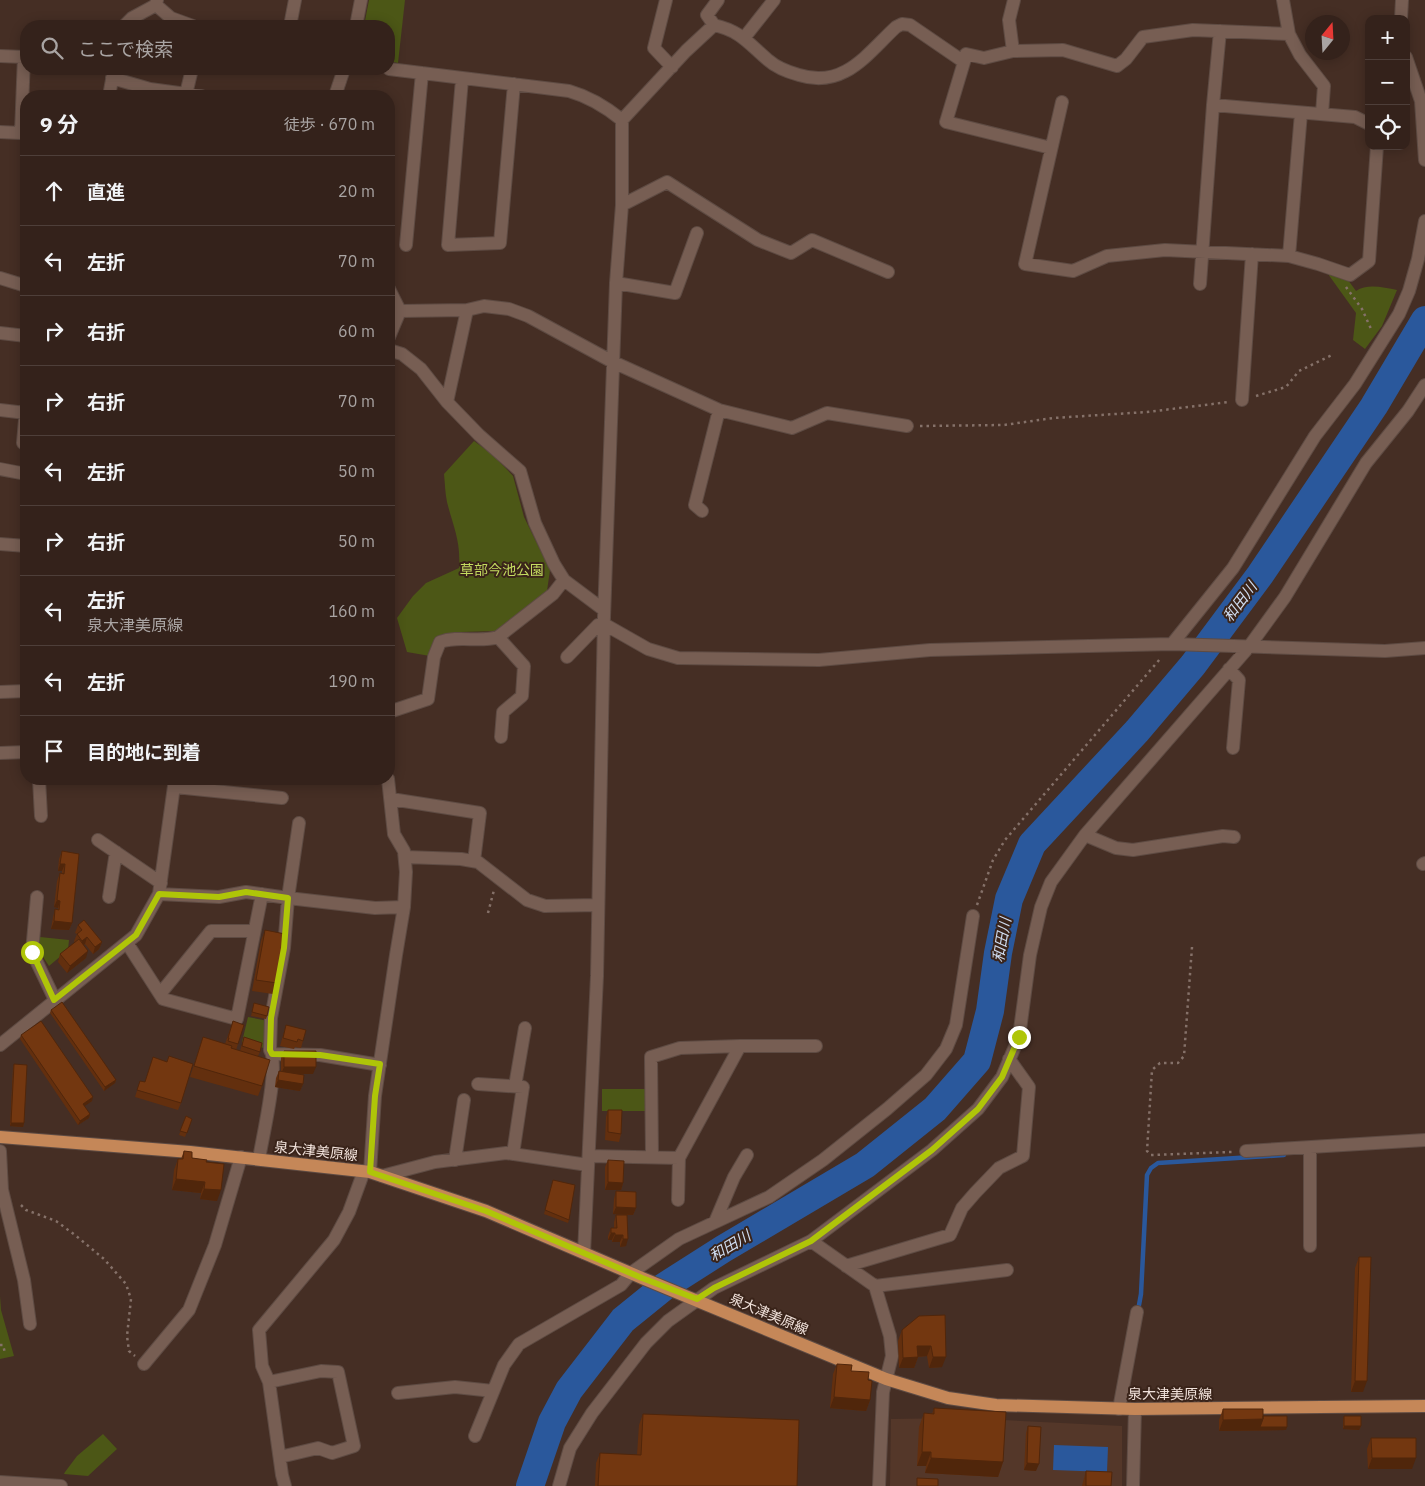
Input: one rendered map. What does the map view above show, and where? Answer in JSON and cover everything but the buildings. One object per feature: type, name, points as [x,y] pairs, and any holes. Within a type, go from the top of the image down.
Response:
[{"type":"main road","name":"泉大津美原線","points":[[0,1137],[190,1152],[372,1173],[486,1211],[636,1276],[697,1299],[886,1379],[948,1398],[996,1405],[1135,1410],[1425,1406]]},
{"type":"street","points":[[291,20],[294,0]]},
{"type":"street","points":[[357,20],[362,0]]},
{"type":"street","points":[[666,0],[654,48],[672,67]]},
{"type":"street","points":[[718,0],[707,15],[714,26],[728,28],[744,38],[770,62],[786,71],[806,78],[824,79],[838,76],[850,70],[896,27],[902,24],[910,25],[964,62]]},
{"type":"street","points":[[744,38],[774,0]]},
{"type":"street","points":[[1013,50],[1008,20],[1014,0]]},
{"type":"street","points":[[1282,0],[1289,34],[1300,55],[1324,86],[1322,114]]},
{"type":"street","points":[[1401,15],[1402,0]]},
{"type":"street","points":[[130,20],[156,3],[171,18],[176,20]]},
{"type":"street","points":[[584,1253],[598,905],[604,617],[613,362],[616,283],[622,205],[622,120],[714,26]]},
{"type":"street","points":[[1051,148],[946,122],[966,54],[984,58],[1013,50],[1063,50],[1117,66],[1126,59],[1143,37],[1193,30],[1289,34]]},
{"type":"street","points":[[1200,284],[1220,31]]},
{"type":"street","points":[[0,56],[20,57]]},
{"type":"street","points":[[1407,60],[1421,101],[1425,160]]},
{"type":"street","points":[[395,70],[569,91],[580,94],[608,108],[622,120]]},
{"type":"street","points":[[406,245],[422,73]]},
{"type":"street","points":[[23,75],[23,90]]},
{"type":"street","points":[[110,90],[113,75]]},
{"type":"street","points":[[115,75],[157,90]]},
{"type":"street","points":[[187,90],[191,75]]},
{"type":"street","points":[[337,90],[342,75]]},
{"type":"street","points":[[462,79],[448,246],[500,243],[514,84]]},
{"type":"street","points":[[1062,102],[1024,264],[1072,271],[1107,256],[1165,250],[1289,256],[1350,274],[1369,262],[1377,150]]},
{"type":"street","points":[[1213,105],[1355,117],[1365,122]]},
{"type":"street","points":[[1289,256],[1301,113]]},
{"type":"street","points":[[0,132],[20,133]]},
{"type":"street","points":[[622,205],[667,182],[758,240],[791,253],[812,240],[888,272]]},
{"type":"street","points":[[1176,644],[1233,568],[1315,436],[1355,384],[1399,314],[1409,291],[1418,259],[1425,221]]},
{"type":"street","points":[[616,283],[675,293],[697,233]]},
{"type":"street","points":[[1242,400],[1252,254]]},
{"type":"street","points":[[0,278],[20,284]]},
{"type":"street","points":[[395,301],[400,311],[395,323]]},
{"type":"street","points":[[400,311],[467,310],[484,306],[509,309],[528,316],[613,362],[718,410],[792,428],[827,413],[907,426]]},
{"type":"street","points":[[446,402],[467,310]]},
{"type":"street","points":[[0,333],[20,335]]},
{"type":"street","points":[[395,352],[402,354],[421,369],[446,402],[479,435],[520,471],[535,523],[554,564],[564,580],[604,617],[648,649],[678,658],[819,660],[930,650],[1176,644],[1248,648],[1385,651],[1425,648]]},
{"type":"street","points":[[559,1486],[570,1448],[592,1413],[646,1343],[668,1321],[714,1288],[811,1241],[932,1150],[978,1109],[1002,1077],[1019,1037],[1030,955],[1040,908],[1051,882],[1086,835],[1248,648],[1285,597],[1366,463],[1408,411],[1425,384]]},
{"type":"street","points":[[0,410],[20,412]]},
{"type":"street","points":[[702,511],[695,506],[718,410]]},
{"type":"street","points":[[0,469],[20,473]]},
{"type":"street","points":[[0,544],[20,546]]},
{"type":"street","points":[[395,710],[428,699],[434,657],[440,642],[450,638],[489,640],[498,637],[553,594],[564,580]]},
{"type":"street","points":[[567,657],[604,617]]},
{"type":"street","points":[[498,637],[524,666],[522,696],[503,712],[501,737]]},
{"type":"street","points":[[1229,669],[1239,680],[1233,748]]},
{"type":"street","points":[[0,692],[20,691]]},
{"type":"street","points":[[0,753],[20,752]]},
{"type":"street","points":[[39,785],[41,816]]},
{"type":"street","points":[[0,1045],[136,935],[160,888],[175,785]]},
{"type":"street","points":[[189,785],[282,798]]},
{"type":"street","points":[[285,1486],[269,1382],[262,1366],[259,1330],[334,1240],[372,1173],[375,1096],[404,907],[405,857],[404,851],[394,834],[389,785]]},
{"type":"street","points":[[391,799],[480,813],[474,861]]},
{"type":"street","points":[[258,1159],[269,1103],[273,1065],[270,1050],[271,1018],[284,948],[288,898],[299,823]]},
{"type":"street","points":[[1086,835],[1116,848],[1132,850],[1234,836]]},
{"type":"street","points":[[98,840],[116,852],[160,888],[219,897],[246,892],[375,908],[404,907]]},
{"type":"street","points":[[109,897],[116,852]]},
{"type":"street","points":[[405,857],[474,861],[528,900],[545,906],[598,905]]},
{"type":"street","points":[[127,942],[163,999],[237,1019],[262,894]]},
{"type":"street","points":[[37,896],[32,952],[54,1000]]},
{"type":"street","points":[[475,1436],[504,1365],[518,1344],[636,1276],[679,1239],[769,1197],[823,1160],[926,1075],[946,1049],[956,1024],[973,916]]},
{"type":"street","points":[[160,994],[210,930],[254,931]]},
{"type":"street","points":[[515,1086],[525,1028]]},
{"type":"street","points":[[678,1200],[679,1158],[740,1046]]},
{"type":"street","points":[[652,1157],[651,1057],[680,1048],[816,1046]]},
{"type":"street","points":[[272,1054],[320,1055],[380,1064]]},
{"type":"street","points":[[846,1266],[950,1235],[962,1208],[975,1193],[999,1168],[1023,1156],[1029,1087],[1010,1060]]},
{"type":"street","points":[[478,1084],[523,1087],[512,1154]]},
{"type":"street","points":[[455,1160],[464,1100]]},
{"type":"street","points":[[1246,1152],[1425,1140]]},
{"type":"street","points":[[1310,1148],[1310,1246]]},
{"type":"street","points":[[0,1151],[2,1190],[24,1280],[30,1324]]},
{"type":"street","points":[[372,1173],[435,1162],[506,1153],[588,1160],[652,1157],[679,1158]]},
{"type":"street","points":[[715,1222],[734,1177],[747,1155]]},
{"type":"street","points":[[144,1364],[189,1310],[215,1245],[241,1157]]},
{"type":"street","points":[[811,1241],[875,1286],[890,1336],[892,1356],[883,1392],[879,1486]]},
{"type":"street","points":[[875,1286],[1007,1270]]},
{"type":"street","points":[[1119,1408],[1136,1312]]},
{"type":"street","points":[[269,1382],[320,1371],[338,1372],[354,1446],[332,1453],[318,1448],[280,1457]]},
{"type":"street","points":[[398,1393],[455,1387],[493,1391]]},
{"type":"street","points":[[1132,1486],[1135,1410]]},
{"type":"street","points":[[0,1482],[61,1486]]},
{"type":"path","points":[[1334,269],[1338,278],[1362,308],[1374,335],[1382,341]]},
{"type":"path","points":[[907,426],[1004,425],[1052,418],[1148,412],[1242,400],[1286,387],[1299,371],[1332,355]]},
{"type":"path","points":[[973,916],[993,860],[1005,840],[1176,644]]},
{"type":"path","points":[[1192,947],[1184,1056],[1178,1063],[1160,1064],[1152,1070],[1146,1151],[1151,1155],[1246,1152]]},
{"type":"path","points":[[2,1190],[26,1210],[56,1221],[75,1234],[104,1259],[126,1284],[131,1299],[126,1336],[129,1351],[144,1364]]},
{"type":"path","points":[[0,1346],[3,1345],[5,1353]]},
{"type":"shaded area","points":[[962,1418],[1122,1426],[1122,1486],[890,1486],[891,1419]]},
{"type":"green space","points":[[369,0],[405,0],[398,63],[395,62],[395,20],[365,20]]},
{"type":"green space","points":[[1328,274],[1348,280],[1356,291],[1366,287],[1397,290],[1382,326],[1365,349],[1353,340],[1356,313]]},
{"type":"green space","name":"草部今池公園","points":[[474,441],[493,455],[513,476],[524,517],[550,570],[547,591],[496,631],[461,632],[442,638],[430,656],[407,652],[397,618],[413,596],[426,583],[459,568],[458,542],[447,502],[444,474]]},
{"type":"green space","points":[[40,937],[69,940],[68,950],[49,966],[39,951]]},
{"type":"green space","points":[[248,1017],[268,1021],[267,1049],[242,1042]]},
{"type":"green space","points":[[602,1089],[645,1089],[645,1111],[602,1111]]},
{"type":"green space","points":[[0,1296],[1,1310],[14,1356],[0,1359]]},
{"type":"green space","points":[[103,1434],[117,1449],[88,1476],[64,1474],[77,1456]]},
{"type":"water","points":[[1054,1445],[1108,1447],[1107,1472],[1053,1470]]},
{"type":"waterway","name":"和田川","points":[[530,1486],[552,1422],[569,1390],[623,1320],[665,1286],[723,1249],[865,1165],[935,1109],[977,1061],[990,1011],[998,953],[1009,899],[1032,844],[1137,731],[1193,665],[1260,575],[1374,406],[1425,320]]},
{"type":"waterway","points":[[1139,1305],[1147,1175],[1151,1168],[1158,1163],[1284,1155]]},
{"type":"route","points":[[32,952],[54,1000],[136,935],[159,894],[219,897],[246,892],[288,898],[284,948],[271,1018],[270,1050],[272,1054],[320,1055],[380,1064],[375,1096],[370,1172],[486,1211],[642,1278],[697,1299],[714,1288],[811,1241],[932,1150],[978,1109],[1002,1077],[1019,1037]]}]
